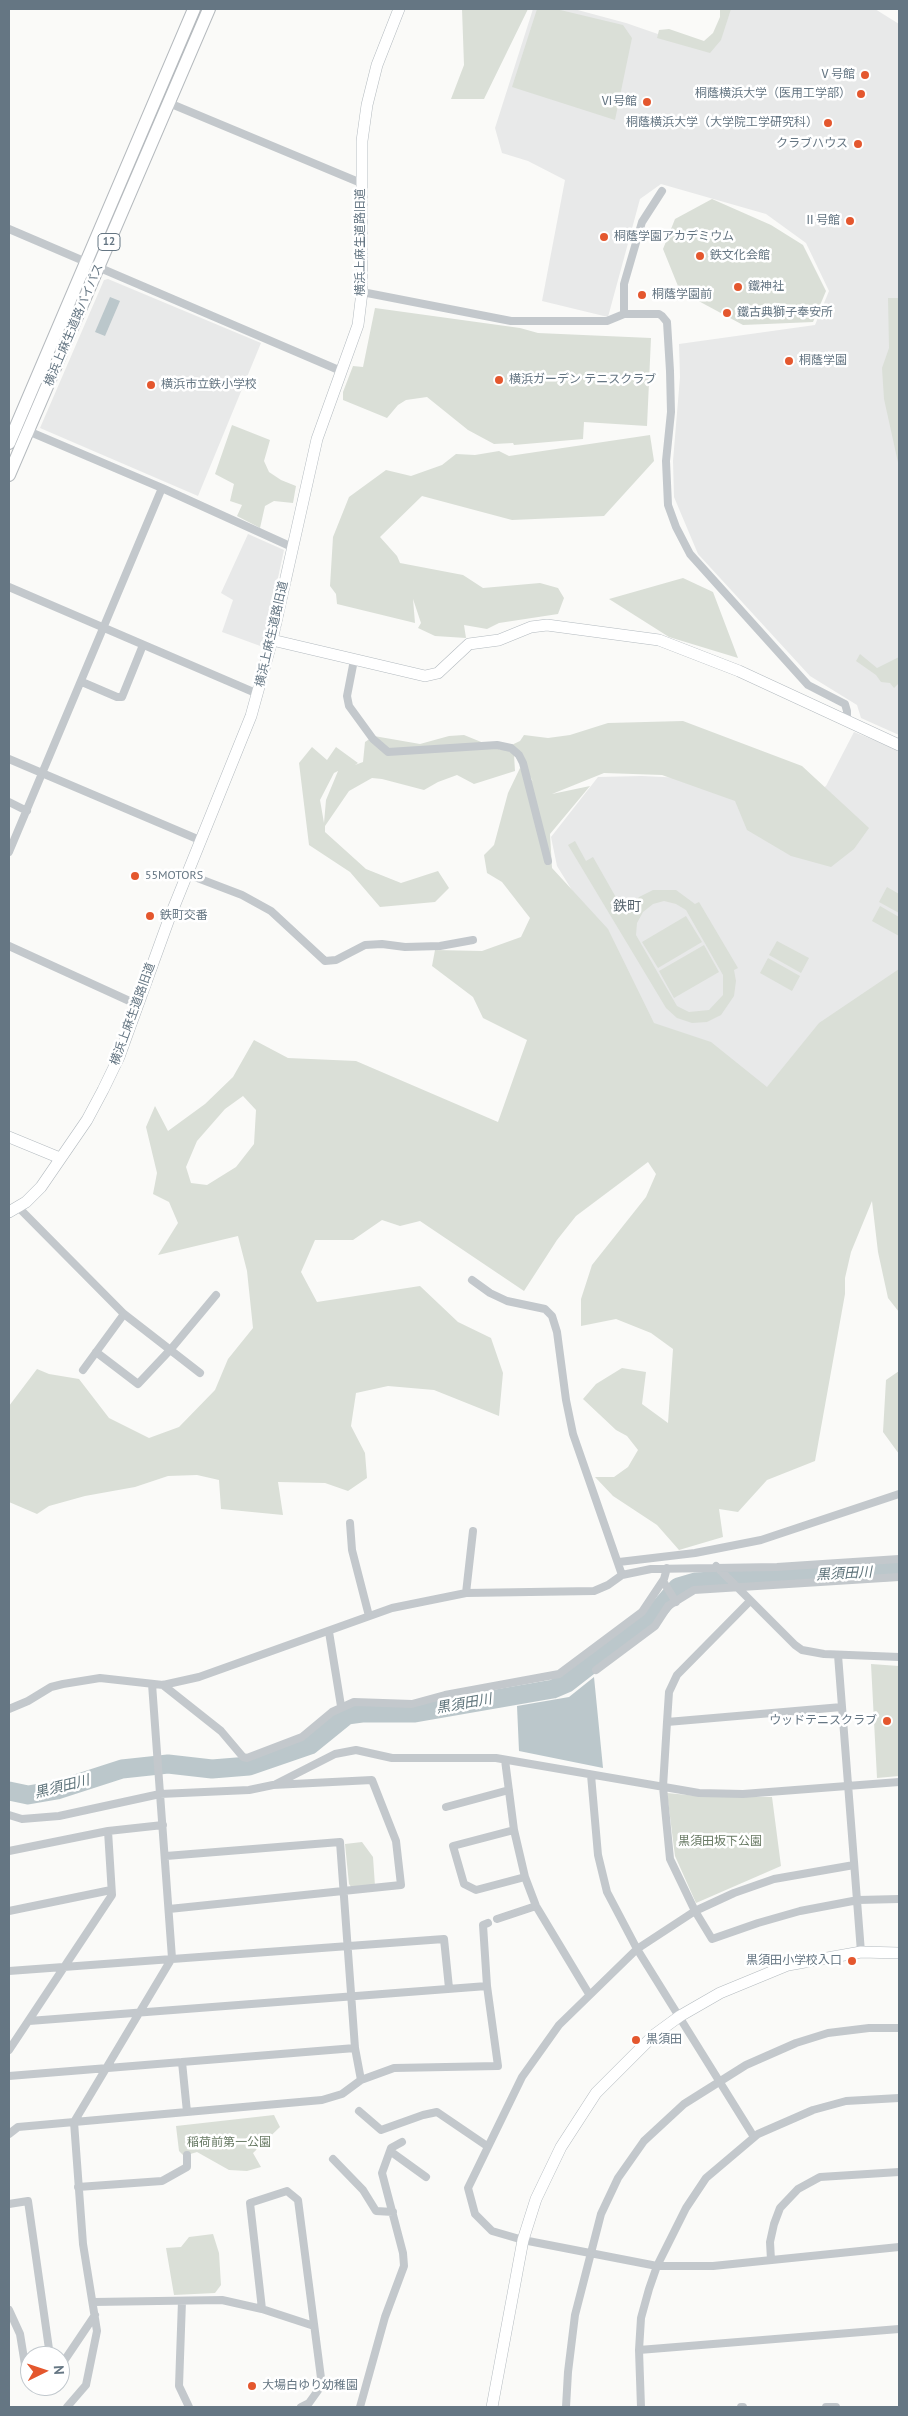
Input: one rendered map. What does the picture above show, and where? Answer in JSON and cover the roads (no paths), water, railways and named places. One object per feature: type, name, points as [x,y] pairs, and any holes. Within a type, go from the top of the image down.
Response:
[{"type":"main road","name":"横浜上麻生道路バイパス","points":[[9,475],[17,428],[85,262],[194,9]]},
{"type":"main road","name":"横浜上麻生道路バイパス","points":[[9,444],[98,268],[209,9]]},
{"type":"street","name":"横浜上麻生道路旧道","points":[[14,1210],[41,1187],[87,1120],[103,1090],[119,1057],[136,1004],[246,732],[272,640],[317,439],[358,325],[362,292],[362,141],[370,91],[377,65],[399,9]]},
{"type":"street","points":[[169,103],[361,183]]},
{"type":"street","points":[[624,314],[624,284],[642,222],[662,191]]},
{"type":"street","points":[[9,229],[341,371]]},
{"type":"street","points":[[362,292],[511,321],[607,321],[624,314],[658,314],[667,322],[671,412],[666,461],[668,505],[676,527],[690,554],[808,685],[845,704],[847,711],[846,722]]},
{"type":"street","points":[[17,428],[162,488],[292,547]]},
{"type":"street","points":[[9,852],[162,488]]},
{"type":"street","points":[[9,587],[258,694]]},
{"type":"street","points":[[272,640],[425,676],[438,673],[469,644],[500,640],[531,627],[546,626],[659,640],[739,672],[899,745]]},
{"type":"street","points":[[82,682],[117,698],[122,697],[143,645]]},
{"type":"street","points":[[354,660],[347,696],[349,706],[374,739],[388,752],[497,745],[512,748],[519,755],[523,763],[548,861]]},
{"type":"street","points":[[9,759],[202,841]]},
{"type":"street","points":[[9,802],[27,811]]},
{"type":"street","points":[[188,874],[242,895],[271,911],[325,961],[336,960],[365,945],[382,944],[405,948],[472,940]]},
{"type":"street","points":[[9,946],[136,1004]]},
{"type":"street","points":[[9,1137],[60,1158]]},
{"type":"street","points":[[14,1210],[124,1314],[200,1373]]},
{"type":"street","points":[[472,1280],[490,1293],[507,1301],[544,1309],[552,1316],[557,1332],[566,1400],[573,1434],[591,1490],[622,1574]]},
{"type":"street","points":[[96,1352],[138,1384],[171,1349],[216,1295]]},
{"type":"street","points":[[83,1370],[124,1314]]},
{"type":"street","points":[[619,1562],[695,1553],[761,1540],[899,1494]]},
{"type":"street","points":[[350,1523],[352,1550],[369,1616]]},
{"type":"street","points":[[466,1593],[473,1531]]},
{"type":"street","points":[[9,1709],[28,1702],[51,1687],[100,1678],[163,1685],[206,1674],[329,1632],[392,1608],[466,1593],[594,1591],[608,1585],[622,1574],[641,1570],[667,1568],[719,1569],[899,1559]]},
{"type":"street","points":[[163,1685],[221,1731],[243,1757],[247,1758],[302,1737],[342,1706],[365,1701],[412,1704],[445,1695],[553,1676],[566,1669],[642,1612],[663,1581],[667,1568]]},
{"type":"street","points":[[719,1569],[802,1650],[838,1655],[899,1657]]},
{"type":"street","points":[[596,1670],[655,1626],[668,1606],[694,1590],[899,1576]]},
{"type":"street","points":[[663,1581],[676,1602]]},
{"type":"street","points":[[750,1601],[677,1675],[669,1692],[663,1786],[670,1860],[695,1911],[712,1940],[758,1923],[800,1911],[858,1900],[899,1899]]},
{"type":"street","points":[[329,1632],[342,1706]]},
{"type":"street","points":[[838,1655],[861,1952]]},
{"type":"street","points":[[66,2407],[86,2385],[98,2331],[83,2244],[74,2122],[172,1958],[152,1684]]},
{"type":"street","points":[[667,1722],[842,1707]]},
{"type":"street","points":[[273,1786],[335,1754],[356,1750],[392,1758],[475,1756],[699,1793],[743,1794],[899,1782]]},
{"type":"street","points":[[505,1760],[514,1830],[525,1877],[536,1906],[589,1994]]},
{"type":"street","points":[[591,1775],[598,1855],[607,1892],[637,1949],[754,2137]]},
{"type":"street","points":[[9,1815],[22,1819],[59,1816],[160,1791],[249,1790],[273,1786],[372,1780],[396,1841],[401,1885],[169,1909]]},
{"type":"street","points":[[446,1807],[509,1790]]},
{"type":"street","points":[[9,1852],[108,1831],[163,1825]]},
{"type":"street","points":[[514,1830],[453,1846],[464,1884],[476,1890],[525,1877]]},
{"type":"street","points":[[9,2050],[62,1967],[112,1895],[108,1831]]},
{"type":"street","points":[[166,1856],[340,1842],[355,2048],[361,2080]]},
{"type":"street","points":[[854,1865],[774,1879],[695,1911],[637,1949],[559,2025],[522,2077],[468,2188],[475,2214],[492,2231],[523,2240],[657,2266],[713,2266],[899,2247]]},
{"type":"street","points":[[9,1911],[111,1890]]},
{"type":"street","points":[[497,1919],[536,1906]]},
{"type":"street","points":[[9,2134],[18,2127],[322,2100],[342,2094],[361,2080],[394,2068],[498,2066],[487,1986],[483,1925],[488,1923]]},
{"type":"street","points":[[9,1971],[444,1940],[449,1988]]},
{"type":"street","points":[[492,2407],[523,2240],[536,2199],[547,2173],[577,2119],[596,2093],[654,2035],[680,2016],[720,1993],[788,1965],[861,1952],[899,1953]]},
{"type":"street","points":[[29,2021],[351,1998],[487,1986]]},
{"type":"street","points":[[566,2407],[575,2315],[600,2214],[618,2178],[644,2141],[684,2104],[746,2065],[796,2043],[828,2033],[870,2028],[899,2028]]},
{"type":"street","points":[[9,2076],[355,2048]]},
{"type":"street","points":[[182,2062],[187,2112]]},
{"type":"street","points":[[641,2407],[638,2350],[641,2318],[657,2266],[686,2208],[706,2178],[754,2137],[813,2110],[837,2103],[878,2098],[899,2098]]},
{"type":"street","points":[[359,2110],[381,2130],[437,2112],[487,2146]]},
{"type":"street","points":[[360,2407],[385,2316],[404,2266],[403,2253],[382,2173],[391,2148],[402,2142]]},
{"type":"street","points":[[390,2151],[426,2177]]},
{"type":"street","points":[[78,2187],[162,2181],[187,2167],[187,2155]]},
{"type":"street","points":[[333,2159],[363,2190],[376,2211],[393,2212]]},
{"type":"street","points":[[771,2260],[770,2242],[780,2208],[798,2189],[820,2177],[899,2172]]},
{"type":"street","points":[[262,2309],[250,2204],[287,2191],[298,2200],[320,2378],[319,2389],[309,2403],[301,2407]]},
{"type":"street","points":[[9,2204],[28,2201],[49,2346]]},
{"type":"street","points":[[94,2302],[222,2300],[262,2309],[314,2326]]},
{"type":"street","points":[[182,2301],[179,2386],[189,2407]]},
{"type":"street","points":[[9,2310],[20,2334],[22,2346]]},
{"type":"street","points":[[70,2352],[95,2315]]},
{"type":"street","points":[[638,2350],[899,2329]]},
{"type":"street","points":[[826,2407],[836,2407]]},
{"type":"waterway","name":"黒須田川","points":[[9,1791],[28,1795],[57,1790],[122,1769],[168,1764],[212,1769],[249,1766],[310,1745],[347,1715],[362,1713],[415,1713],[553,1689],[567,1683],[653,1616],[678,1587],[695,1582],[899,1571]]},
{"type":"place","name":"Ⅴ号館","points":[[865,75]]},
{"type":"place","name":"桐蔭横浜大学（医用工学部）","points":[[861,94]]},
{"type":"place","name":"Ⅵ号館","points":[[647,102]]},
{"type":"place","name":"桐蔭横浜大学（大学院工学研究科）","points":[[828,123]]},
{"type":"place","name":"クラブハウス","points":[[858,144]]},
{"type":"place","name":"Ⅱ号館","points":[[850,221]]},
{"type":"place","name":"桐蔭学園アカデミウム","points":[[604,237]]},
{"type":"place","name":"鉄文化会館","points":[[700,256]]},
{"type":"place","name":"鐵神社","points":[[738,287]]},
{"type":"place","name":"桐蔭学園前","points":[[642,295]]},
{"type":"place","name":"鐵古典獅子奉安所","points":[[727,313]]},
{"type":"place","name":"桐蔭学園","points":[[789,361]]},
{"type":"place","name":"横浜ガーデン テニスクラブ","points":[[499,380]]},
{"type":"place","name":"横浜市立鉄小学校","points":[[151,385]]},
{"type":"place","name":"55MOTORS","points":[[135,876]]},
{"type":"place","name":"鉄町交番","points":[[150,916]]},
{"type":"place","name":"ウッドテニスクラブ","points":[[887,1721]]},
{"type":"place","name":"黒須田小学校入口","points":[[852,1961]]},
{"type":"place","name":"黒須田","points":[[636,2040]]},
{"type":"place","name":"大場白ゆり幼稚園","points":[[252,2386]]},
{"type":"district","name":"鉄町","points":[[627,907]]},
{"type":"park label","name":"黒須田坂下公園","points":[[720,1842]]},
{"type":"park label","name":"稲荷前第一公園","points":[[229,2143]]}]
